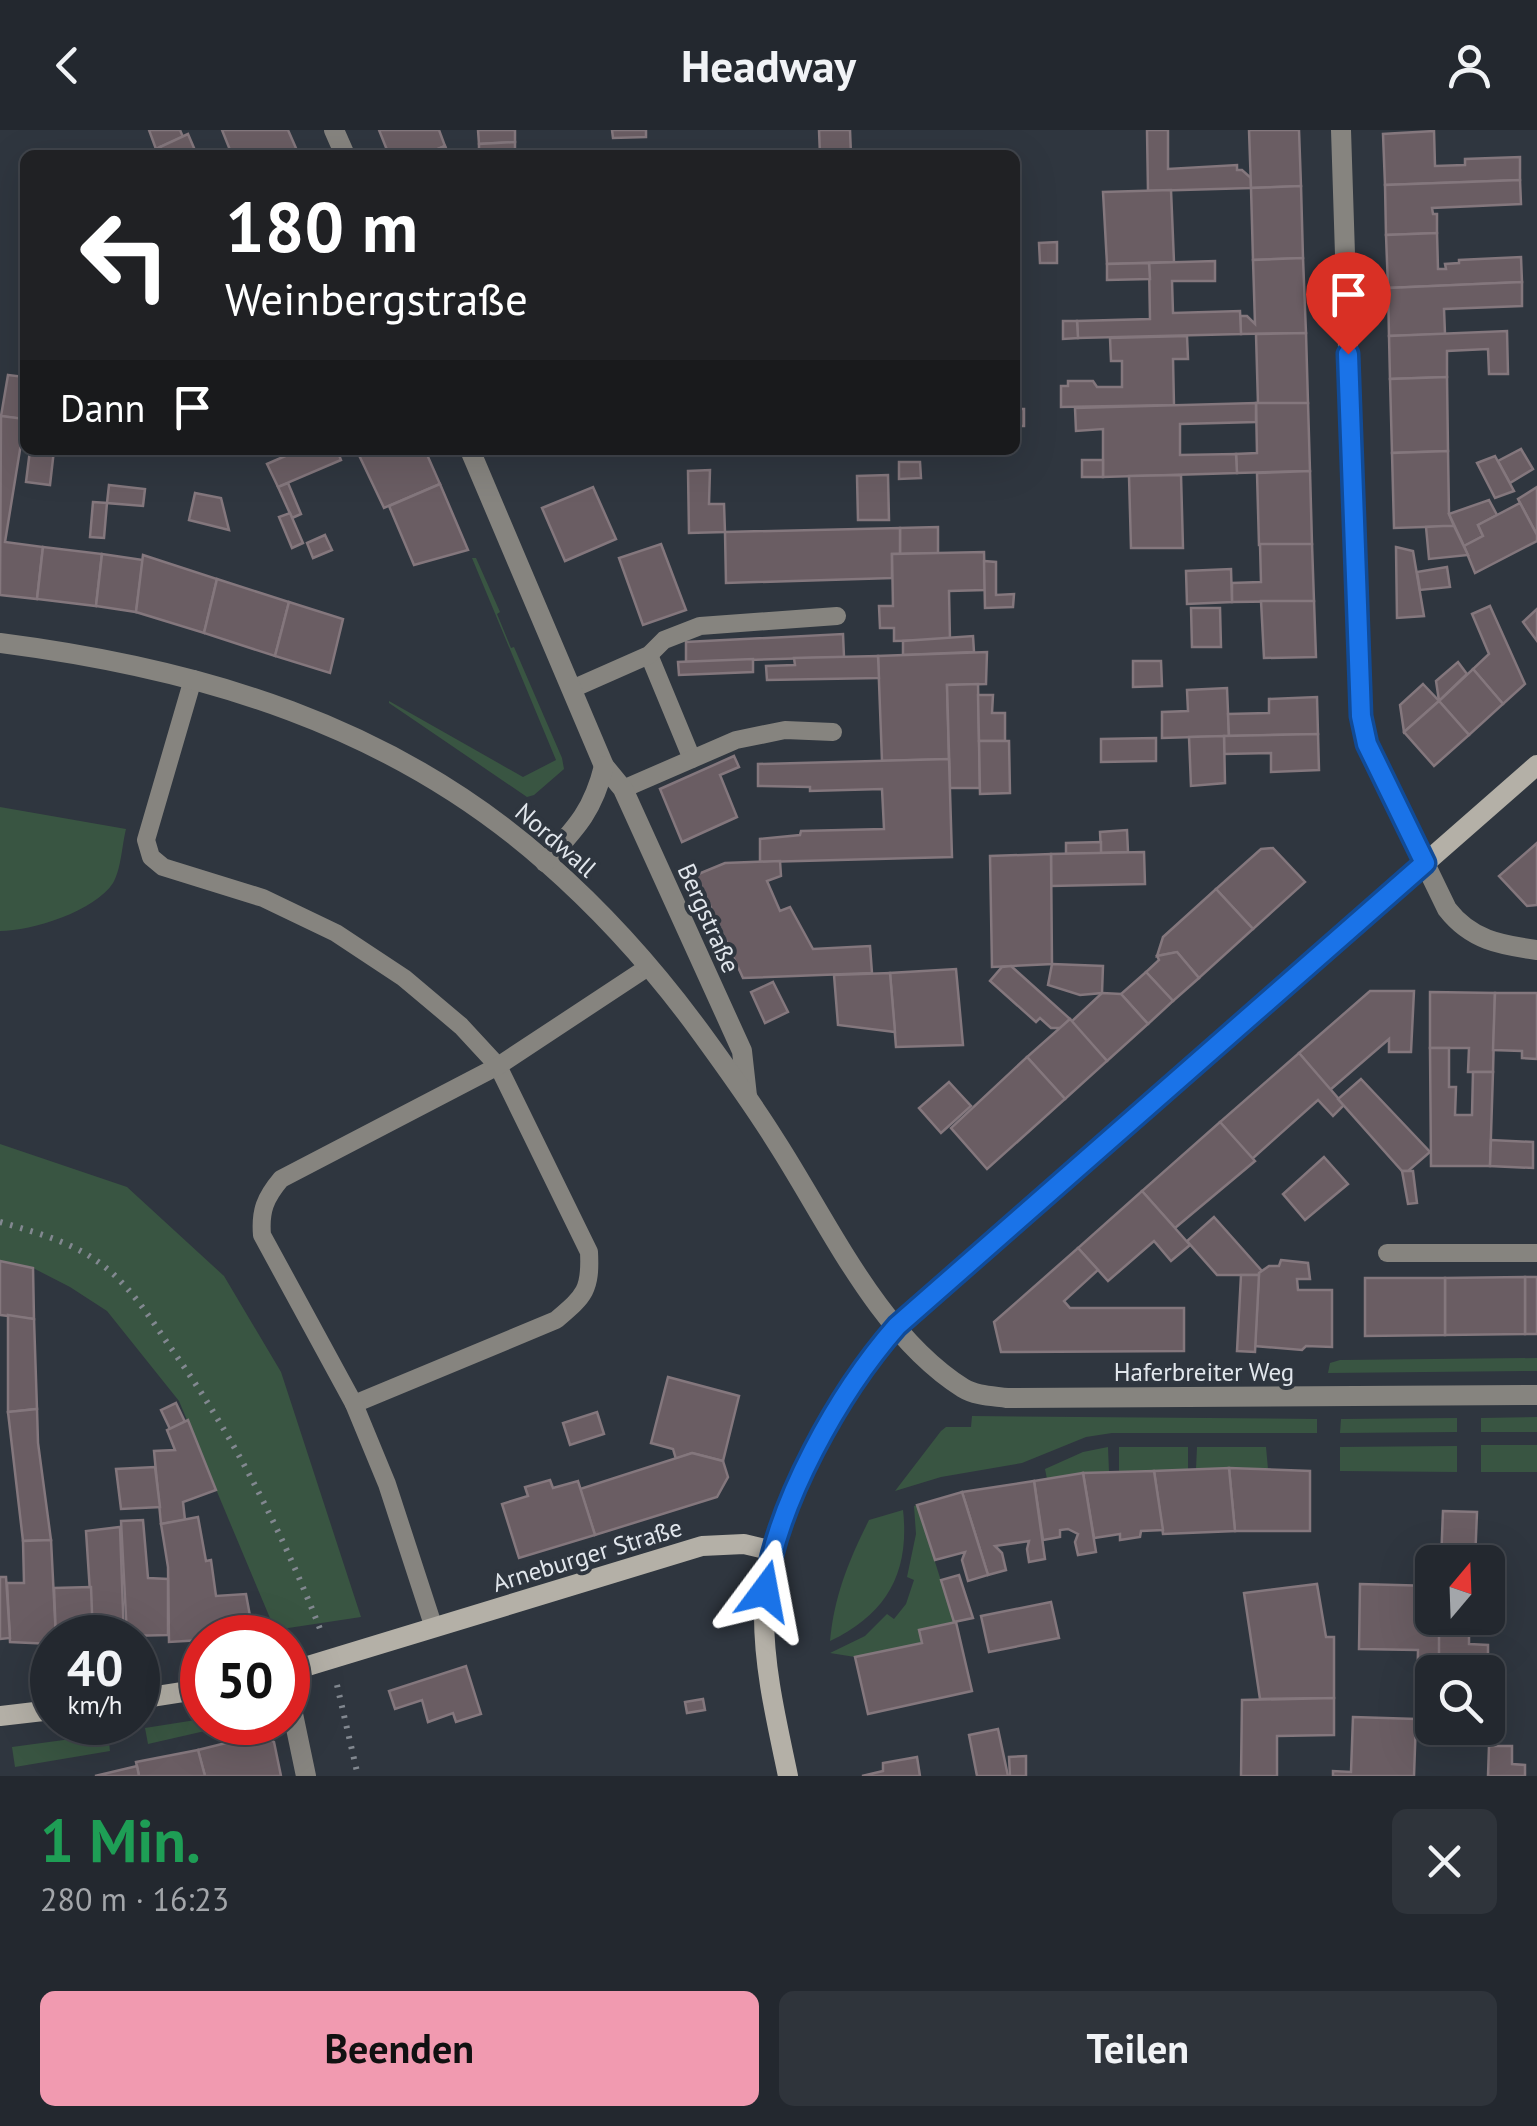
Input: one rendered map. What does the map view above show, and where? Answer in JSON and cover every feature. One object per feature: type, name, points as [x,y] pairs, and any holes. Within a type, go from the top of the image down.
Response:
[{"type":"main road","points":[[788,1776],[765,1648],[765,1591],[793,1492],[867,1363],[897,1326],[1537,764]]},
{"type":"main road","name":"Arneburger Straße","points":[[310,1666],[702,1546],[744,1544],[774,1551]]},
{"type":"main road","points":[[0,1716],[30,1713]]},
{"type":"street","points":[[1341,130],[1361,716],[1367,744],[1447,910],[1466,931],[1495,945],[1537,950]]},
{"type":"street","name":"Bergstraße","points":[[472,455],[604,766],[623,789],[742,1051],[748,1098]]},
{"type":"street","name":"Nordwall","points":[[0,643],[86,654],[193,678],[312,718],[402,760],[494,818],[585,898],[697,1026],[748,1098],[861,1281],[897,1326]]},
{"type":"street","points":[[546,862],[597,797],[604,766]]},
{"type":"street","name":"Haferbreiter Weg","points":[[897,1326],[964,1389],[1007,1398],[1537,1395]]},
{"type":"street","points":[[300,1745],[306,1776]]},
{"type":"lane","points":[[572,689],[649,656],[664,640],[700,626],[837,616]]},
{"type":"lane","points":[[649,656],[692,759]]},
{"type":"lane","points":[[193,678],[146,840],[151,857],[163,866],[262,898],[336,933],[404,978],[461,1026],[498,1066],[589,1252],[590,1278],[583,1297],[556,1320],[354,1404]]},
{"type":"lane","points":[[623,789],[736,740],[785,730],[833,732]]},
{"type":"lane","points":[[434,1628],[387,1484],[354,1404],[262,1235],[260,1214],[267,1195],[280,1179],[498,1066],[648,968]]},
{"type":"lane","points":[[1388,1252],[1537,1253]]},
{"type":"path","points":[[0,1222],[59,1239],[105,1267],[140,1304],[199,1387],[245,1463],[300,1578],[332,1660],[358,1776]]},
{"type":"green space","points":[[472,558],[476,558],[511,648],[514,647],[562,758],[564,769],[527,797],[389,703],[523,777],[556,760]]},
{"type":"green space","points":[[0,807],[126,829],[113,883],[92,902],[62,918],[0,931]]},
{"type":"green space","points":[[0,1144],[127,1187],[224,1276],[281,1372],[361,1617],[310,1625],[310,1615],[269,1615],[179,1401],[107,1311],[33,1268],[0,1261]]},
{"type":"green space","points":[[1537,1358],[1537,1371],[1328,1373],[1330,1363],[1340,1360]]},
{"type":"green space","points":[[972,1416],[1317,1419],[1317,1433],[1112,1433],[1086,1437],[1022,1463],[941,1477],[895,1491],[941,1431],[946,1427],[971,1427]]},
{"type":"green space","points":[[1537,1417],[1537,1432],[1481,1432],[1481,1418]]},
{"type":"green space","points":[[1457,1418],[1457,1432],[1340,1433],[1341,1419]]},
{"type":"green space","points":[[1481,1445],[1537,1445],[1537,1472],[1481,1472]]},
{"type":"green space","points":[[1457,1446],[1457,1472],[1340,1471],[1340,1447]]},
{"type":"green space","points":[[1108,1447],[1109,1472],[1047,1479],[1045,1469],[1083,1452]]},
{"type":"green space","points":[[1119,1447],[1188,1447],[1188,1470],[1119,1472]]},
{"type":"green space","points":[[1197,1447],[1266,1447],[1268,1469],[1196,1469]]},
{"type":"green space","points":[[917,1505],[954,1622],[919,1630],[922,1643],[855,1657],[830,1653],[865,1636],[887,1614],[894,1619],[906,1604],[914,1580],[907,1577]]},
{"type":"green space","points":[[903,1510],[903,1553],[891,1589],[866,1618],[830,1641],[844,1579],[869,1520]]},
{"type":"green space","points":[[180,1722],[180,1737],[160,1741],[160,1726]]},
{"type":"green space","points":[[109,1745],[110,1751],[15,1767],[12,1747]]},
{"type":"building","points":[[149,130],[180,130],[183,137],[156,149]]},
{"type":"building","points":[[222,130],[288,130],[297,150],[230,150]]},
{"type":"building","points":[[379,130],[439,130],[445,146],[436,150],[387,150]]},
{"type":"building","points":[[478,130],[515,130],[515,142],[479,144]]},
{"type":"building","points":[[612,130],[646,130],[646,137],[613,138]]},
{"type":"building","points":[[819,130],[850,130],[851,150],[820,150]]},
{"type":"building","points":[[1147,130],[1168,130],[1168,169],[1237,165],[1237,170],[1251,178],[1251,188],[1148,191]]},
{"type":"building","points":[[1249,130],[1299,130],[1301,186],[1251,188]]},
{"type":"building","points":[[1434,131],[1435,166],[1465,165],[1465,159],[1520,157],[1520,180],[1385,185],[1383,134]]},
{"type":"building","points":[[188,134],[195,150],[161,150],[160,147]]},
{"type":"building","points":[[515,142],[515,150],[479,150],[479,144]]},
{"type":"building","points":[[1520,180],[1521,204],[1432,208],[1433,214],[1437,214],[1437,233],[1386,235],[1385,185]]},
{"type":"building","points":[[1301,186],[1303,258],[1253,260],[1251,188]]},
{"type":"building","points":[[1171,190],[1174,262],[1107,264],[1103,192]]},
{"type":"building","points":[[1437,233],[1438,269],[1446,269],[1445,264],[1459,260],[1521,257],[1522,282],[1388,288],[1386,235]]},
{"type":"building","points":[[1057,242],[1057,263],[1040,263],[1039,243]]},
{"type":"building","points":[[1303,258],[1306,333],[1241,334],[1240,316],[1247,316],[1255,324],[1253,260]]},
{"type":"building","points":[[1215,261],[1215,281],[1172,281],[1173,313],[1240,311],[1241,334],[1078,338],[1077,321],[1150,319],[1149,263]]},
{"type":"building","points":[[1149,263],[1150,279],[1107,280],[1107,264]]},
{"type":"building","points":[[1522,282],[1522,306],[1444,309],[1445,334],[1389,336],[1388,288]]},
{"type":"building","points":[[1063,321],[1077,321],[1078,338],[1063,339]]},
{"type":"building","points":[[1507,331],[1508,374],[1489,374],[1488,349],[1447,351],[1447,377],[1390,379],[1389,336]]},
{"type":"building","points":[[1306,333],[1308,403],[1258,404],[1256,334]]},
{"type":"building","points":[[1187,336],[1188,359],[1173,359],[1174,405],[1061,407],[1061,386],[1068,386],[1068,381],[1122,387],[1122,361],[1111,361],[1110,338]]},
{"type":"building","points":[[8,375],[20,376],[20,419],[1,416]]},
{"type":"building","points":[[1447,377],[1448,451],[1392,453],[1390,379]]},
{"type":"building","points":[[1256,403],[1308,403],[1310,471],[1237,473],[1236,454],[1257,453]]},
{"type":"building","points":[[1256,403],[1256,422],[1180,424],[1180,455],[1236,454],[1237,473],[1103,477],[1103,429],[1076,431],[1075,408]]},
{"type":"building","points":[[1020,409],[1024,409],[1024,426],[1020,426]]},
{"type":"building","points":[[1,416],[20,418],[20,450],[5,542],[43,547],[37,599],[0,595]]},
{"type":"building","points":[[1521,449],[1533,469],[1510,483],[1498,461]]},
{"type":"building","points":[[1448,451],[1449,514],[1454,526],[1394,528],[1392,453]]},
{"type":"building","points":[[29,455],[53,455],[50,485],[26,482]]},
{"type":"building","points":[[288,455],[339,455],[341,460],[278,487],[267,464]]},
{"type":"building","points":[[359,455],[427,455],[440,484],[384,508]]},
{"type":"building","points":[[1495,456],[1514,491],[1495,498],[1477,463]]},
{"type":"building","points":[[1082,460],[1103,460],[1103,477],[1082,477]]},
{"type":"building","points":[[899,462],[920,462],[921,478],[899,479]]},
{"type":"building","points":[[710,470],[709,504],[724,504],[725,532],[689,533],[688,471]]},
{"type":"building","points":[[1310,471],[1312,544],[1259,545],[1257,473]]},
{"type":"building","points":[[888,475],[889,520],[858,520],[857,476]]},
{"type":"building","points":[[1181,475],[1183,548],[1131,548],[1129,476]]},
{"type":"building","points":[[288,483],[301,514],[292,518],[278,487]]},
{"type":"building","points":[[440,484],[468,550],[414,565],[389,506]]},
{"type":"building","points":[[109,485],[145,489],[143,506],[107,503]]},
{"type":"building","points":[[593,487],[616,539],[565,561],[542,508]]},
{"type":"building","points":[[1537,487],[1537,535],[1518,499]]},
{"type":"building","points":[[195,493],[221,498],[229,530],[189,520]]},
{"type":"building","points":[[1489,500],[1497,515],[1478,525],[1483,536],[1464,546],[1449,514]]},
{"type":"building","points":[[93,502],[107,503],[104,538],[90,537]]},
{"type":"building","points":[[1520,503],[1537,541],[1475,573],[1464,546],[1483,536],[1478,525]]},
{"type":"building","points":[[290,513],[303,543],[292,548],[279,517]]},
{"type":"building","points":[[1454,526],[1468,555],[1429,559],[1426,527]]},
{"type":"building","points":[[938,527],[938,553],[900,554],[900,528]]},
{"type":"building","points":[[900,528],[900,554],[892,554],[892,578],[726,583],[725,532]]},
{"type":"building","points":[[325,535],[332,550],[313,558],[307,543]]},
{"type":"building","points":[[661,544],[686,610],[643,625],[619,558]]},
{"type":"building","points":[[1260,544],[1312,544],[1314,601],[1232,602],[1232,583],[1261,582]]},
{"type":"building","points":[[43,547],[102,554],[96,606],[37,599]]},
{"type":"building","points":[[1396,547],[1413,551],[1424,616],[1397,618]]},
{"type":"building","points":[[984,552],[985,590],[949,591],[950,640],[894,641],[894,628],[880,628],[879,606],[893,606],[892,554]]},
{"type":"building","points":[[102,554],[143,560],[136,612],[96,606]]},
{"type":"building","points":[[143,555],[217,579],[204,633],[136,612]]},
{"type":"building","points":[[984,561],[996,562],[996,595],[1014,594],[1013,607],[985,608]]},
{"type":"building","points":[[1447,567],[1450,587],[1420,590],[1417,572]]},
{"type":"building","points":[[1231,569],[1232,602],[1187,604],[1186,571]]},
{"type":"building","points":[[217,579],[289,602],[275,656],[204,633]]},
{"type":"building","points":[[1261,601],[1314,601],[1316,657],[1264,658]]},
{"type":"building","points":[[289,602],[343,619],[330,673],[275,656]]},
{"type":"building","points":[[1490,606],[1525,684],[1503,704],[1473,669],[1489,654],[1472,614]]},
{"type":"building","points":[[1191,608],[1220,608],[1221,647],[1192,647]]},
{"type":"building","points":[[1537,609],[1537,641],[1523,622]]},
{"type":"building","points":[[843,634],[844,657],[686,662],[686,642]]},
{"type":"building","points":[[973,636],[974,652],[903,655],[903,641]]},
{"type":"building","points":[[987,652],[986,684],[947,685],[949,759],[882,761],[878,656]]},
{"type":"building","points":[[878,656],[879,678],[767,680],[766,666],[795,665],[794,658]]},
{"type":"building","points":[[753,659],[753,672],[679,675],[678,662]]},
{"type":"building","points":[[1133,661],[1161,661],[1162,686],[1133,687]]},
{"type":"building","points":[[1458,662],[1467,674],[1439,701],[1436,681]]},
{"type":"building","points":[[1473,669],[1503,704],[1469,735],[1439,701]]},
{"type":"building","points":[[978,684],[980,788],[950,788],[947,685]]},
{"type":"building","points":[[1423,684],[1439,701],[1404,732],[1400,705]]},
{"type":"building","points":[[1227,688],[1229,736],[1162,738],[1162,712],[1188,711],[1187,690]]},
{"type":"building","points":[[978,695],[993,695],[992,713],[1005,713],[1005,741],[979,741]]},
{"type":"building","points":[[1317,697],[1318,734],[1229,736],[1228,714],[1269,713],[1269,699]]},
{"type":"building","points":[[1439,701],[1469,735],[1434,766],[1404,732]]},
{"type":"building","points":[[1318,734],[1319,770],[1271,772],[1271,753],[1224,754],[1224,736]]},
{"type":"building","points":[[1224,736],[1225,783],[1191,786],[1189,737]]},
{"type":"building","points":[[1156,738],[1156,761],[1101,762],[1101,739]]},
{"type":"building","points":[[979,741],[1009,741],[1010,793],[980,794]]},
{"type":"building","points":[[734,756],[739,767],[720,775],[737,817],[682,842],[660,789]]},
{"type":"building","points":[[949,759],[952,857],[760,862],[760,839],[800,835],[801,831],[884,829],[882,789],[810,791],[810,787],[758,786],[758,764]]},
{"type":"building","points":[[1127,830],[1128,852],[1101,853],[1100,832]]},
{"type":"building","points":[[1101,842],[1101,853],[1066,854],[1066,843]]},
{"type":"building","points":[[1537,843],[1537,905],[1527,906],[1499,876]]},
{"type":"building","points":[[1273,848],[1305,882],[1253,929],[1216,889],[1261,849]]},
{"type":"building","points":[[1144,852],[1145,884],[1051,886],[1051,854]]},
{"type":"building","points":[[1051,854],[1052,964],[992,967],[990,856]]},
{"type":"building","points":[[780,861],[781,876],[767,881],[780,911],[790,907],[813,949],[870,946],[872,973],[743,978],[696,875],[725,863]]},
{"type":"building","points":[[1216,889],[1253,929],[1199,978],[1177,952],[1157,956],[1163,937]]},
{"type":"building","points":[[1177,952],[1199,978],[1173,1001],[1146,972],[1159,960],[1157,956]]},
{"type":"building","points":[[1052,964],[1103,966],[1102,993],[1080,995],[1048,985]]},
{"type":"building","points":[[1011,966],[1070,1019],[1061,1028],[1051,1028],[1040,1018],[1036,1022],[990,981],[1002,967]]},
{"type":"building","points":[[956,969],[963,1045],[896,1047],[890,973]]},
{"type":"building","points":[[1146,972],[1173,1001],[1148,1024],[1121,994]]},
{"type":"building","points":[[890,973],[895,1032],[838,1025],[834,975]]},
{"type":"building","points":[[773,982],[788,1012],[765,1023],[751,992]]},
{"type":"building","points":[[1370,991],[1414,991],[1411,1052],[1389,1052],[1389,1039],[1330,1090],[1299,1053]]},
{"type":"building","points":[[1430,992],[1495,993],[1493,1072],[1468,1072],[1469,1048],[1430,1048]]},
{"type":"building","points":[[1102,993],[1121,994],[1148,1024],[1107,1061],[1071,1022]]},
{"type":"building","points":[[1495,993],[1537,993],[1537,1059],[1522,1058],[1522,1051],[1493,1050]]},
{"type":"building","points":[[1070,1019],[1107,1061],[1065,1099],[1027,1057]]},
{"type":"building","points":[[1430,1048],[1449,1048],[1449,1087],[1456,1087],[1455,1115],[1472,1115],[1473,1072],[1493,1072],[1490,1166],[1431,1166]]},
{"type":"building","points":[[1299,1053],[1344,1105],[1333,1116],[1318,1100],[1252,1159],[1220,1122]]},
{"type":"building","points":[[1027,1057],[1065,1099],[987,1169],[951,1128]]},
{"type":"building","points":[[1361,1079],[1430,1152],[1408,1171],[1402,1171],[1338,1099]]},
{"type":"building","points":[[949,1082],[971,1106],[941,1133],[919,1108]]},
{"type":"building","points":[[1220,1122],[1255,1161],[1175,1228],[1142,1191]]},
{"type":"building","points":[[1491,1140],[1533,1142],[1533,1168],[1490,1166]]},
{"type":"building","points":[[1324,1157],[1348,1184],[1305,1220],[1283,1194]]},
{"type":"building","points":[[1402,1171],[1413,1171],[1417,1203],[1408,1204]]},
{"type":"building","points":[[1142,1191],[1190,1245],[1171,1261],[1154,1241],[1108,1281],[1078,1248]]},
{"type":"building","points":[[1214,1217],[1262,1271],[1259,1275],[1217,1275],[1187,1241]]},
{"type":"building","points":[[1078,1248],[1098,1270],[1064,1301],[1070,1308],[1184,1308],[1184,1351],[1001,1352],[994,1322]]},
{"type":"building","points":[[1281,1260],[1308,1263],[1310,1279],[1297,1279],[1298,1290],[1332,1290],[1332,1347],[1306,1346],[1302,1350],[1255,1346],[1259,1273],[1269,1266],[1279,1266]]},
{"type":"building","points":[[0,1261],[33,1268],[34,1319],[0,1315]]},
{"type":"building","points":[[1241,1275],[1259,1275],[1255,1352],[1237,1351]]},
{"type":"building","points":[[1525,1277],[1537,1277],[1537,1334],[1525,1334]]},
{"type":"building","points":[[1525,1277],[1525,1334],[1445,1335],[1445,1278]]},
{"type":"building","points":[[1365,1278],[1445,1278],[1445,1335],[1365,1336]]},
{"type":"building","points":[[8,1315],[34,1319],[37,1409],[8,1412]]},
{"type":"building","points":[[668,1377],[739,1396],[723,1461],[692,1453],[676,1459],[673,1449],[651,1443]]},
{"type":"building","points":[[176,1403],[185,1422],[170,1429],[161,1410]]},
{"type":"building","points":[[37,1409],[51,1540],[23,1541],[8,1412]]},
{"type":"building","points":[[597,1412],[604,1434],[570,1445],[563,1423]]},
{"type":"building","points":[[188,1420],[216,1490],[183,1502],[185,1520],[161,1524],[154,1451],[175,1450],[167,1430]]},
{"type":"building","points":[[692,1453],[723,1461],[728,1477],[717,1497],[595,1535],[580,1489]]},
{"type":"building","points":[[155,1467],[160,1507],[121,1509],[116,1469]]},
{"type":"building","points":[[1229,1468],[1310,1471],[1310,1531],[1235,1531]]},
{"type":"building","points":[[1229,1468],[1235,1531],[1163,1534],[1154,1471]]},
{"type":"building","points":[[1154,1471],[1163,1530],[1141,1531],[1140,1537],[1120,1540],[1120,1534],[1094,1538],[1083,1473]]},
{"type":"building","points":[[1083,1473],[1096,1552],[1078,1555],[1078,1534],[1068,1529],[1060,1530],[1060,1537],[1043,1540],[1034,1481]]},
{"type":"building","points":[[550,1480],[553,1488],[578,1481],[595,1535],[519,1558],[502,1504],[528,1496],[525,1487]]},
{"type":"building","points":[[1034,1481],[1045,1559],[1029,1562],[1029,1541],[995,1546],[1002,1553],[1006,1570],[988,1575],[962,1492]]},
{"type":"building","points":[[962,1492],[988,1575],[968,1581],[962,1560],[965,1552],[935,1560],[917,1505]]},
{"type":"building","points":[[1443,1511],[1477,1512],[1476,1545],[1442,1545]]},
{"type":"building","points":[[198,1517],[206,1561],[211,1560],[216,1596],[246,1594],[250,1615],[180,1615],[180,1641],[169,1642],[168,1567],[161,1524]]},
{"type":"building","points":[[143,1520],[148,1578],[168,1579],[168,1635],[160,1635],[160,1615],[126,1615],[121,1521]]},
{"type":"building","points":[[120,1527],[123,1615],[91,1615],[86,1531]]},
{"type":"building","points":[[51,1540],[55,1615],[30,1615],[30,1643],[10,1642],[7,1583],[24,1583],[23,1541]]},
{"type":"building","points":[[959,1575],[973,1618],[954,1622],[941,1580]]},
{"type":"building","points":[[0,1577],[6,1577],[10,1638],[0,1639]]},
{"type":"building","points":[[1317,1584],[1326,1637],[1334,1637],[1334,1698],[1260,1699],[1244,1593]]},
{"type":"building","points":[[1360,1584],[1415,1586],[1415,1635],[1440,1635],[1439,1655],[1418,1655],[1418,1650],[1359,1649]]},
{"type":"building","points":[[91,1587],[92,1615],[55,1615],[54,1588]]},
{"type":"building","points":[[1051,1602],[1059,1638],[989,1652],[981,1616]]},
{"type":"building","points":[[956,1622],[972,1691],[868,1714],[855,1657],[922,1643],[919,1630]]},
{"type":"building","points":[[1439,1635],[1469,1635],[1469,1644],[1488,1645],[1488,1655],[1439,1655]]},
{"type":"building","points":[[466,1666],[481,1714],[456,1722],[453,1713],[428,1722],[422,1700],[395,1709],[389,1691]]},
{"type":"building","points":[[1334,1698],[1334,1735],[1277,1736],[1277,1776],[1241,1776],[1242,1700]]},
{"type":"building","points":[[703,1699],[705,1710],[687,1713],[685,1702]]},
{"type":"building","points":[[1353,1717],[1415,1719],[1414,1776],[1333,1776],[1333,1771],[1351,1772]]},
{"type":"building","points":[[998,1729],[1008,1776],[977,1776],[969,1735]]},
{"type":"building","points":[[218,1745],[275,1745],[281,1776],[205,1776],[198,1750]]},
{"type":"building","points":[[1489,1746],[1512,1746],[1512,1764],[1525,1765],[1525,1776],[1488,1776]]},
{"type":"building","points":[[198,1750],[205,1776],[139,1776],[136,1762]]},
{"type":"building","points":[[1026,1756],[1026,1776],[1010,1776],[1009,1757]]},
{"type":"building","points":[[917,1757],[920,1776],[862,1776],[883,1771],[883,1763]]},
{"type":"building","points":[[137,1766],[139,1776],[95,1776]]},
{"type":"route","points":[[765,1591],[793,1492],[846,1394],[897,1326],[1425,863],[1367,744],[1361,716],[1348,354]]}]
